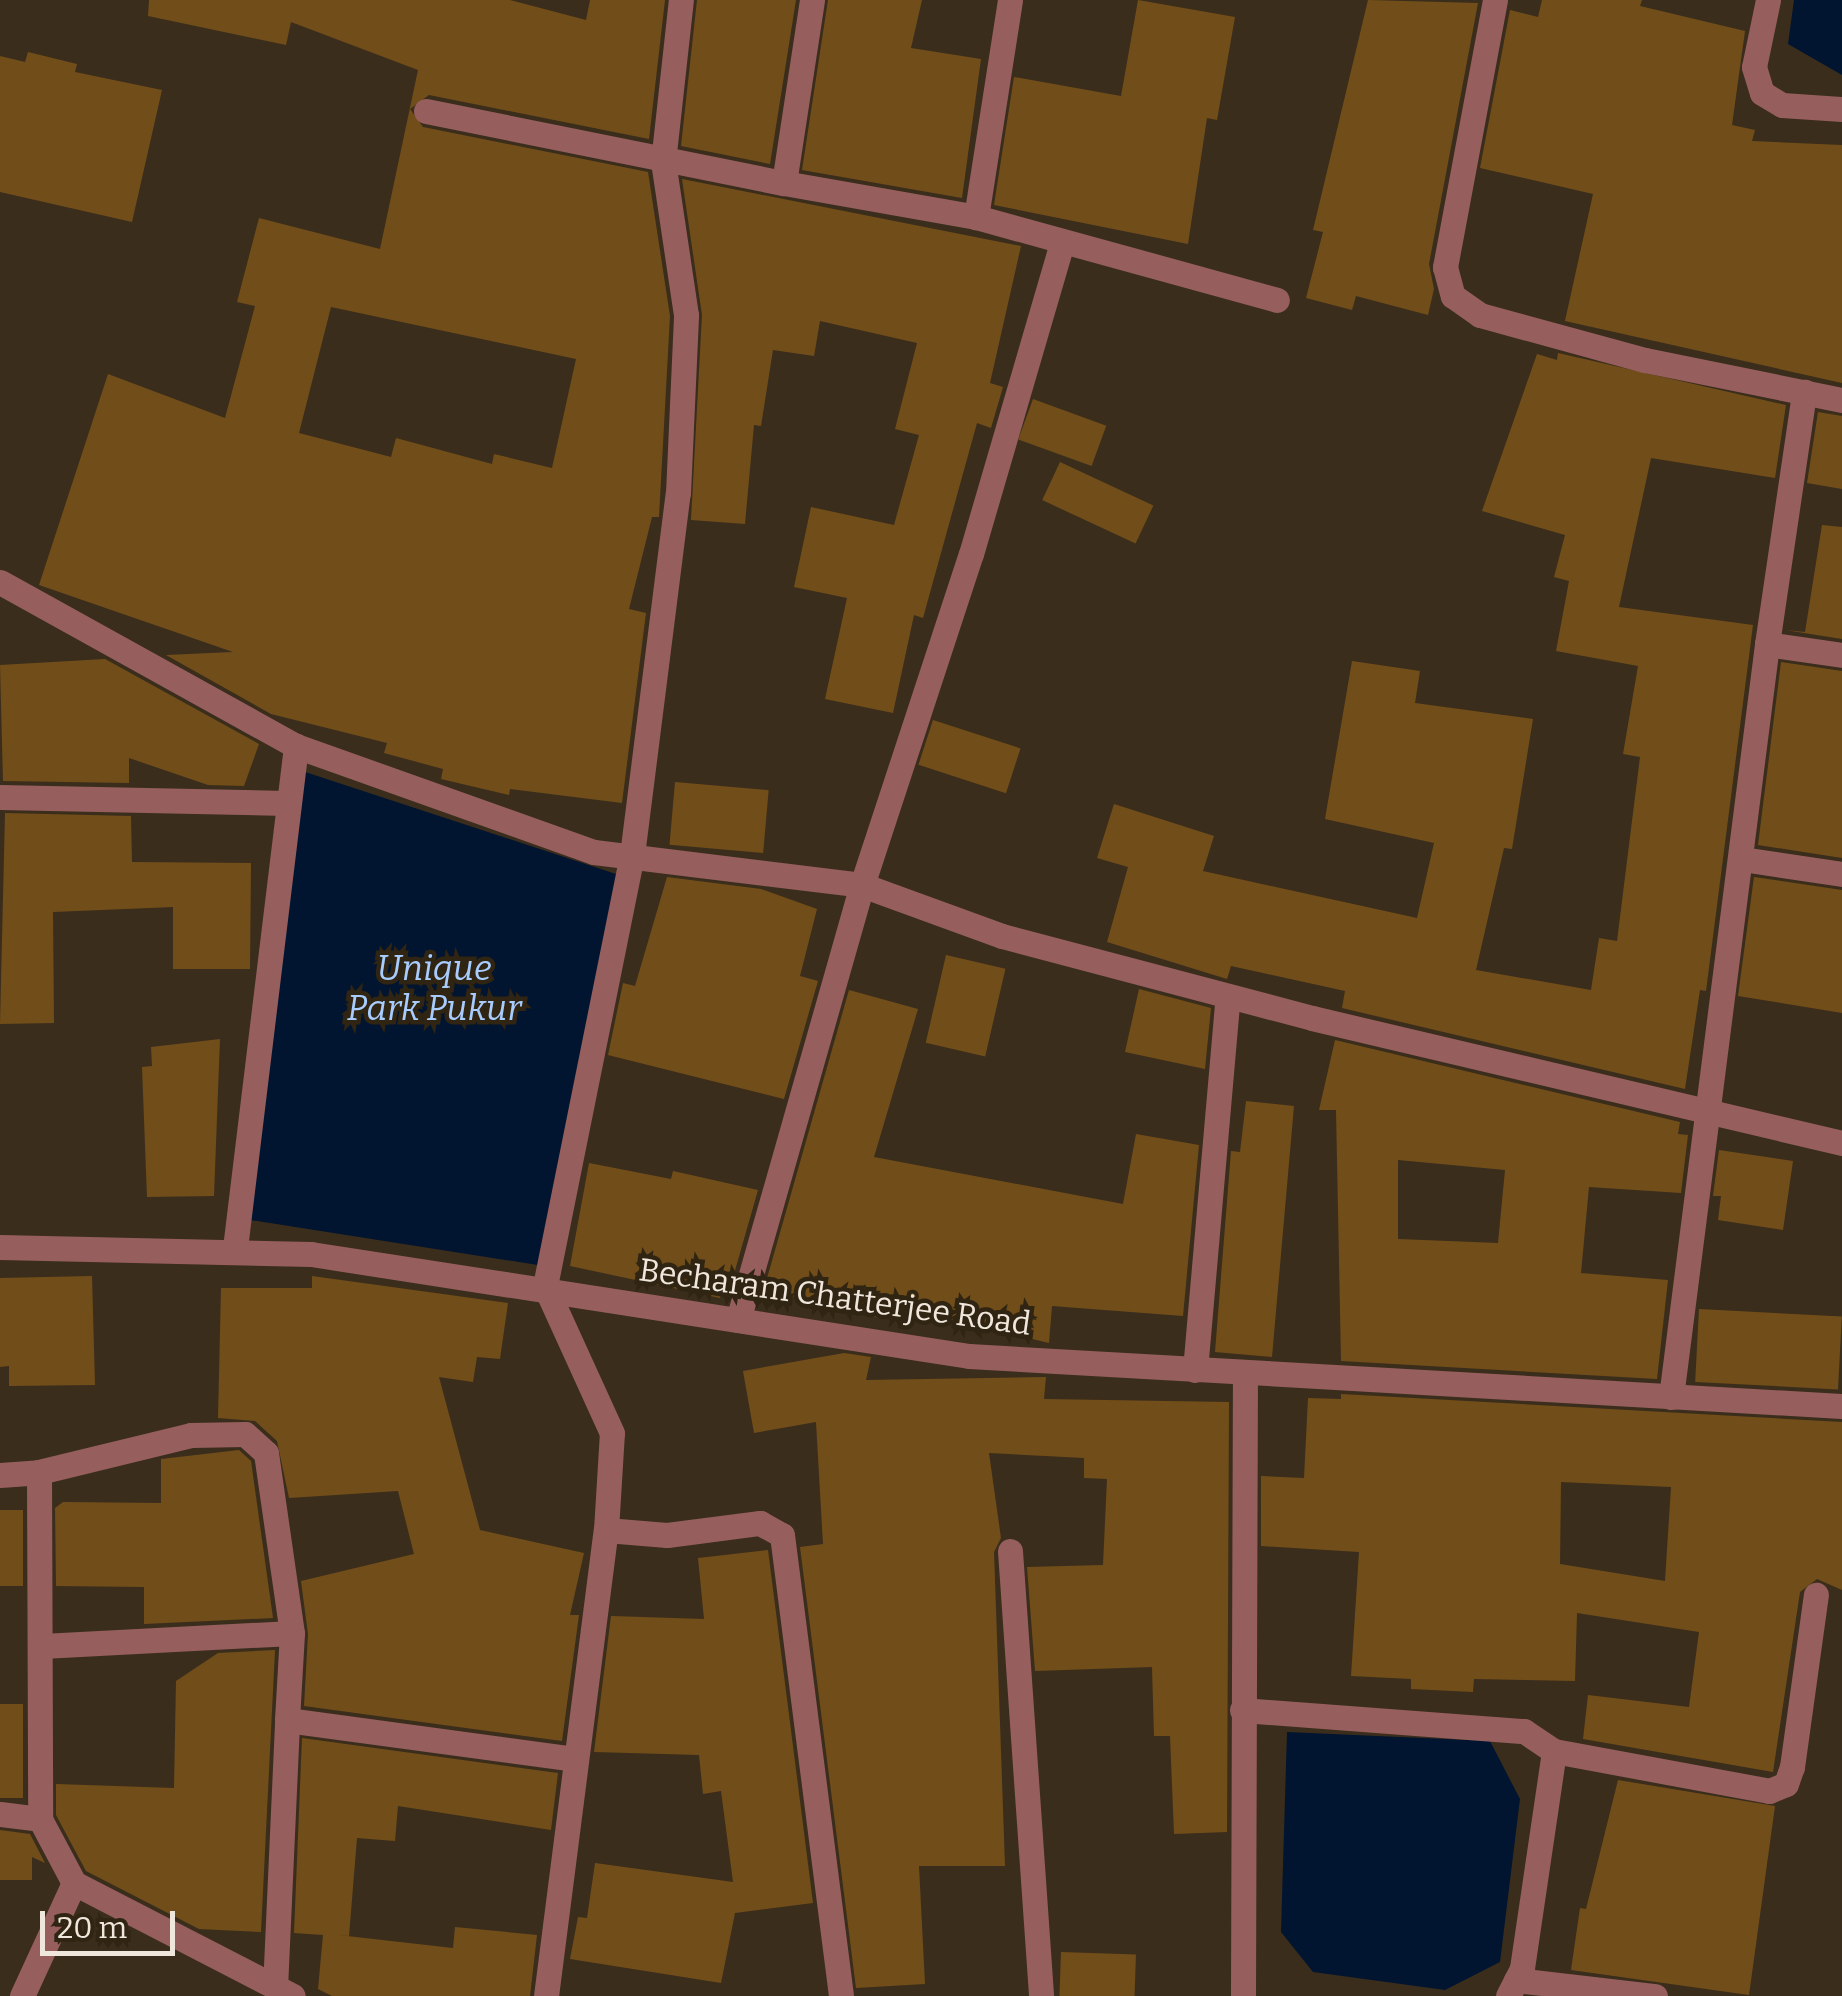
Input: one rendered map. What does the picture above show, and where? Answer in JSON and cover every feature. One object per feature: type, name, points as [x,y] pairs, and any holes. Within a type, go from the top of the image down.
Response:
[{"type":"street","points":[[546,1996],[606,1530],[612,1434],[546,1286],[632,856],[678,493],[686,315],[663,162],[681,0]]},
{"type":"street","points":[[784,183],[812,0]]},
{"type":"street","points":[[976,217],[1010,0]]},
{"type":"street","points":[[1494,0],[1444,267],[1453,296],[1480,315],[1646,360],[1842,400]]},
{"type":"street","points":[[1768,0],[1754,67],[1762,93],[1782,105],[1842,108]]},
{"type":"street","points":[[426,111],[663,162],[976,217],[1277,300]]},
{"type":"street","points":[[738,1320],[862,885],[972,554],[1062,242]]},
{"type":"street","points":[[1671,1397],[1767,644],[1804,392]]},
{"type":"street","points":[[0,582],[296,746],[594,852],[862,885],[1002,936],[1228,996],[1842,1142]]},
{"type":"street","points":[[1767,644],[1842,654]]},
{"type":"street","points":[[235,1248],[296,746]]},
{"type":"street","points":[[0,797],[287,803]]},
{"type":"street","points":[[1742,859],[1842,874]]},
{"type":"street","points":[[1195,1370],[1228,996]]},
{"type":"street","name":"Becharam Chatterjee Road","points":[[0,1247],[235,1248],[546,1286],[969,1356],[1842,1406]]},
{"type":"street","points":[[1243,1996],[1245,1373]]},
{"type":"street","points":[[0,1475],[39,1472],[192,1435],[245,1434],[266,1453],[292,1633],[287,1720],[284,1992],[74,1883],[40,1819],[39,1472]]},
{"type":"street","points":[[606,1530],[667,1535],[760,1523],[782,1536],[841,1996]]},
{"type":"street","points":[[1010,1550],[1041,1996]]},
{"type":"street","points":[[1242,1710],[1524,1731],[1554,1751],[1769,1790],[1786,1784],[1816,1595]]},
{"type":"street","points":[[42,1646],[292,1633]]},
{"type":"street","points":[[287,1720],[574,1759]]},
{"type":"street","points":[[1554,1751],[1512,1988],[1655,1996]]},
{"type":"street","points":[[0,1814],[40,1819]]},
{"type":"street","points":[[22,1996],[74,1883]]},
{"type":"water","points":[[1794,0],[1842,0],[1842,75],[1788,44]]},
{"type":"water","name":"Unique Park Pukur","points":[[296,769],[622,876],[544,1266],[244,1219]]},
{"type":"water","points":[[1287,1732],[1490,1741],[1520,1799],[1500,1962],[1445,1990],[1313,1972],[1281,1932]]},
{"type":"building","points":[[149,0],[510,0],[586,20],[590,0],[665,0],[649,139],[429,95],[410,109],[423,127],[648,172],[670,316],[659,517],[652,517],[629,609],[646,613],[622,803],[510,789],[509,795],[441,779],[443,769],[384,753],[387,743],[271,714],[166,655],[233,652],[39,585],[108,374],[225,418],[255,306],[237,302],[259,218],[380,249],[418,70],[291,22],[286,45],[148,16]],"holes":[[[331,307],[576,359],[552,468],[494,454],[492,464],[396,438],[391,457],[299,433]]]},
{"type":"building","points":[[697,0],[796,0],[770,164],[681,146]]},
{"type":"building","points":[[828,0],[922,0],[911,48],[981,59],[962,198],[802,170]]},
{"type":"building","points":[[1138,0],[1235,17],[1217,120],[1207,118],[1188,244],[994,205],[1014,77],[1121,96]]},
{"type":"building","points":[[1368,0],[1478,3],[1429,264],[1434,289],[1428,315],[1356,296],[1352,310],[1306,298],[1323,232],[1313,230]]},
{"type":"building","points":[[1542,0],[1642,0],[1640,6],[1745,31],[1732,125],[1755,130],[1752,141],[1842,145],[1842,383],[1565,321],[1593,194],[1480,168],[1510,10],[1538,17]]},
{"type":"building","points":[[28,52],[77,64],[75,72],[162,90],[132,222],[0,192],[0,56],[25,62]]},
{"type":"building","points":[[682,179],[1021,246],[990,383],[1003,387],[991,428],[977,423],[923,618],[914,615],[893,713],[825,699],[847,598],[794,587],[811,507],[894,525],[919,435],[895,429],[917,343],[820,321],[814,356],[773,350],[761,426],[754,425],[745,524],[691,520],[702,315]]},
{"type":"building","points":[[1558,353],[1786,405],[1775,478],[1651,458],[1619,607],[1753,625],[1706,991],[1700,990],[1685,1089],[1342,1008],[1345,991],[1231,966],[1227,979],[1107,942],[1128,867],[1097,858],[1114,804],[1214,836],[1203,871],[1417,918],[1434,843],[1325,819],[1352,661],[1420,671],[1415,703],[1533,719],[1512,849],[1504,848],[1476,970],[1591,990],[1599,938],[1617,941],[1640,757],[1623,754],[1638,666],[1556,651],[1569,581],[1554,577],[1565,535],[1482,511],[1537,354],[1557,360]]},
{"type":"building","points":[[1033,399],[1106,426],[1092,466],[1018,439]]},
{"type":"building","points":[[1818,412],[1842,416],[1842,489],[1807,483]]},
{"type":"building","points":[[1060,462],[1153,506],[1136,544],[1042,500]]},
{"type":"building","points":[[1822,525],[1842,527],[1842,639],[1785,630],[1805,632]]},
{"type":"building","points":[[105,659],[259,744],[244,786],[208,785],[129,758],[129,783],[3,781],[0,665]]},
{"type":"building","points":[[1781,662],[1842,671],[1842,858],[1758,845]]},
{"type":"building","points":[[933,720],[1020,748],[1006,793],[918,765]]},
{"type":"building","points":[[675,782],[769,790],[763,853],[670,845]]},
{"type":"building","points":[[5,813],[131,816],[132,862],[251,863],[250,969],[173,969],[173,907],[53,912],[54,1023],[0,1024]]},
{"type":"building","points":[[667,877],[761,889],[817,909],[800,976],[818,981],[784,1099],[608,1055],[623,983],[635,986]]},
{"type":"building","points":[[1754,877],[1842,890],[1842,1013],[1738,996]]},
{"type":"building","points":[[946,955],[1005,969],[985,1056],[926,1043]]},
{"type":"building","points":[[1139,989],[1211,1008],[1205,1069],[1125,1052]]},
{"type":"building","points":[[849,990],[918,1009],[874,1157],[1123,1204],[1136,1134],[1199,1145],[1183,1316],[1052,1306],[1049,1343],[882,1303],[879,1318],[764,1289]]},
{"type":"building","points":[[220,1039],[214,1196],[147,1197],[142,1067],[152,1066],[151,1047]]},
{"type":"building","points":[[1335,1040],[1680,1122],[1678,1134],[1688,1135],[1681,1193],[1589,1187],[1581,1273],[1668,1280],[1657,1379],[1341,1361],[1336,1110],[1319,1110]],"holes":[[[1398,1160],[1505,1170],[1498,1243],[1398,1239]]]},
{"type":"building","points":[[1246,1101],[1294,1106],[1272,1357],[1215,1352],[1231,1151],[1240,1152]]},
{"type":"building","points":[[1719,1150],[1793,1161],[1783,1230],[1718,1220],[1721,1196],[1713,1196]]},
{"type":"building","points":[[589,1163],[671,1179],[673,1171],[758,1190],[732,1281],[724,1279],[720,1298],[570,1266]]},
{"type":"building","points":[[92,1276],[95,1385],[9,1386],[9,1366],[0,1367],[0,1278]]},
{"type":"building","points":[[312,1276],[508,1303],[500,1359],[477,1357],[473,1382],[439,1377],[480,1530],[584,1553],[570,1615],[579,1615],[562,1741],[304,1706],[308,1634],[301,1581],[414,1554],[398,1491],[289,1498],[277,1441],[255,1421],[218,1418],[221,1288],[312,1288]]},
{"type":"building","points":[[1699,1309],[1842,1316],[1838,1389],[1695,1382]]},
{"type":"building","points":[[844,1353],[871,1357],[866,1380],[1046,1377],[1044,1399],[1229,1402],[1227,1832],[1174,1834],[1170,1736],[1154,1736],[1152,1667],[1035,1671],[1027,1567],[1103,1565],[1107,1479],[1084,1478],[1084,1458],[989,1453],[1001,1538],[994,1552],[1005,1866],[919,1866],[925,1984],[856,1988],[800,1547],[823,1544],[816,1422],[754,1433],[743,1371]]},
{"type":"building","points":[[1341,1394],[1842,1422],[1842,1590],[1817,1579],[1800,1592],[1773,1772],[1583,1739],[1588,1695],[1689,1707],[1699,1632],[1577,1613],[1575,1681],[1474,1679],[1473,1692],[1411,1689],[1411,1679],[1351,1676],[1359,1552],[1261,1546],[1261,1476],[1304,1478],[1308,1398],[1341,1399]],"holes":[[[1561,1482],[1671,1487],[1665,1581],[1560,1564]]]},
{"type":"building","points":[[239,1450],[251,1461],[273,1618],[144,1624],[144,1587],[56,1586],[55,1508],[63,1502],[161,1503],[161,1459]]},
{"type":"building","points":[[0,1510],[23,1510],[23,1586],[0,1586]]},
{"type":"building","points":[[768,1550],[813,1903],[735,1913],[721,1983],[570,1959],[578,1917],[587,1918],[595,1863],[733,1882],[721,1791],[703,1794],[699,1755],[594,1752],[611,1616],[704,1619],[698,1558]]},
{"type":"building","points":[[275,1650],[261,1932],[199,1929],[86,1871],[56,1815],[56,1784],[174,1788],[176,1681],[218,1653]]},
{"type":"building","points":[[0,1704],[23,1704],[23,1798],[0,1798]]},
{"type":"building","points":[[302,1738],[558,1773],[551,1830],[398,1806],[395,1841],[357,1838],[349,1936],[338,1935],[453,1948],[455,1927],[537,1935],[530,1996],[332,1996],[318,1989],[323,1935],[294,1933]]},
{"type":"building","points":[[1618,1780],[1775,1806],[1749,1995],[1571,1970],[1580,1908],[1586,1909]]},
{"type":"building","points":[[0,1830],[30,1834],[45,1863],[32,1857],[32,1880],[0,1880]]},
{"type":"building","points":[[1061,1952],[1136,1955],[1135,1996],[1059,1996]]}]
